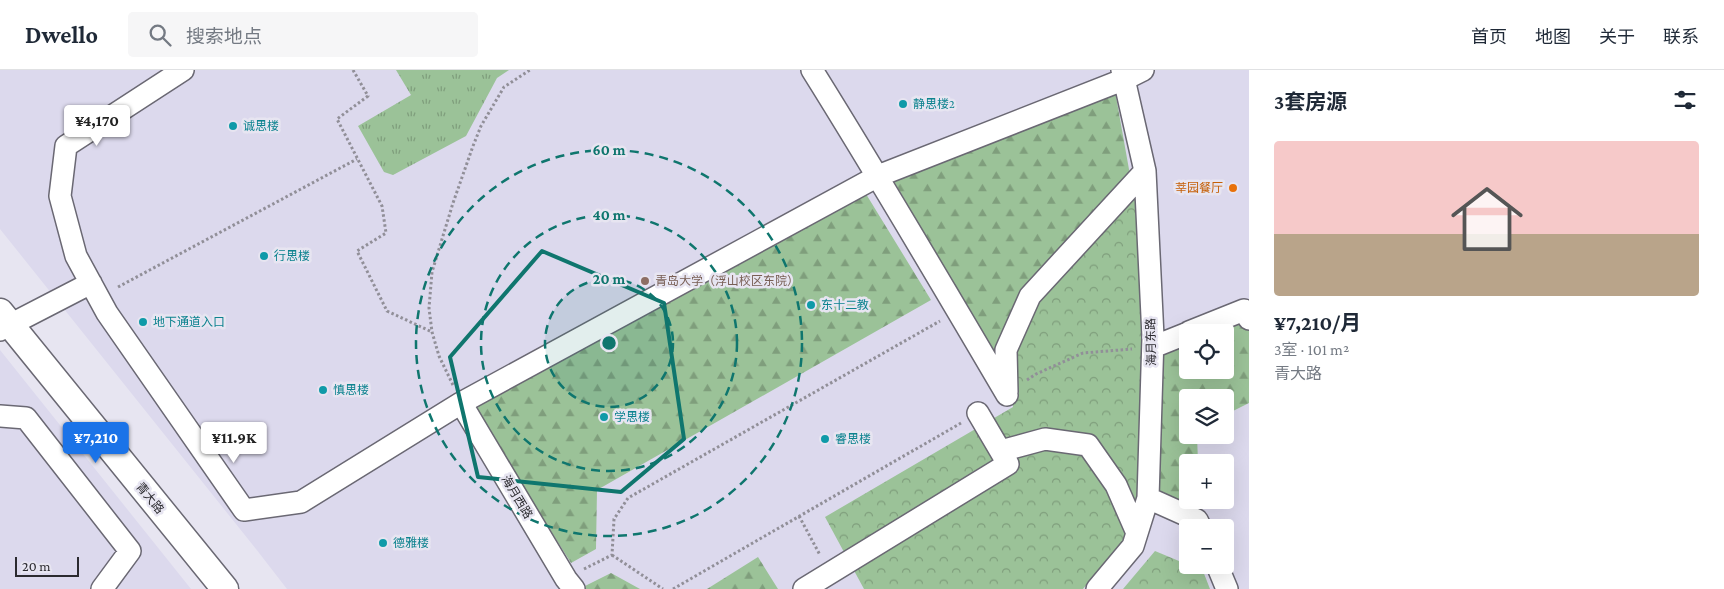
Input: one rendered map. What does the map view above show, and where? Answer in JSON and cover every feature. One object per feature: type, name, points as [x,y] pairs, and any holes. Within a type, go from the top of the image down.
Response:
[{"type":"street","points":[[183,70],[66,146],[60,196],[76,256],[107,313],[244,510],[301,502],[461,403],[878,176],[1130,73],[1145,180],[1030,296],[1006,350],[1007,395]]},
{"type":"street","points":[[812,70],[878,176],[1007,395]]},
{"type":"street","name":"海月东路","points":[[1092,589],[1137,533],[1148,498],[1152,347],[1145,180]]},
{"type":"street","points":[[3,323],[95,290]]},
{"type":"street","points":[[1213,324],[1247,312]]},
{"type":"street","name":"青大路","points":[[3,323],[225,589]]},
{"type":"street","points":[[1152,347],[1179,336]]},
{"type":"street","name":"海月西路","points":[[461,403],[570,584]]},
{"type":"street","points":[[804,589],[1008,464],[978,413]]},
{"type":"street","points":[[0,416],[26,418],[130,550],[102,589]]},
{"type":"street","points":[[1001,451],[1045,439],[1088,445],[1116,485],[1137,533],[1132,546],[1097,589]]},
{"type":"street","points":[[1148,498],[1195,519]]},
{"type":"street","points":[[1221,574],[1227,589]]},
{"type":"path","points":[[353,70],[368,96],[337,119],[382,206],[386,233],[357,251],[387,311],[432,332]]},
{"type":"path","points":[[461,403],[439,356],[432,332],[430,308],[432,272],[453,203],[481,126],[504,87],[530,70]]},
{"type":"path","points":[[95,290],[357,159]]},
{"type":"path","points":[[612,555],[614,519],[628,498],[957,311]]},
{"type":"path","points":[[1007,395],[1036,374],[1083,354],[1152,347]]},
{"type":"path","points":[[673,589],[978,413]]},
{"type":"path","points":[[799,516],[820,557]]},
{"type":"path","points":[[570,584],[612,555]]},
{"type":"path","points":[[612,555],[663,589]]},
{"type":"highlighted area","points":[[542,251],[664,303],[684,439],[621,492],[478,477],[450,357]]},
{"type":"shaded area","name":"青岛大学（浮山校区东院）","points":[[0,70],[1249,70],[1249,589],[287,589],[0,229]]},
{"type":"shaded area","points":[[0,350],[191,589],[0,589]]},
{"type":"green space","points":[[396,70],[509,70],[497,78],[466,136],[393,175],[384,172],[358,126],[411,95]]},
{"type":"green space","points":[[1115,91],[1130,175],[1023,294],[995,355],[892,178]]},
{"type":"green space","points":[[866,194],[931,300],[597,490],[596,549],[571,563],[473,408]]},
{"type":"green space","points":[[1136,195],[1142,336],[1137,496],[1127,536],[1083,589],[864,589],[825,517],[1013,407],[1012,354],[1035,301]]},
{"type":"green space","points":[[1243,317],[1249,328],[1249,403],[1234,410],[1234,389],[1179,389],[1179,444],[1197,444],[1198,454],[1179,454],[1179,504],[1156,495],[1161,352],[1179,344],[1179,379],[1234,379],[1234,324],[1226,324]]},
{"type":"green space","points":[[1155,551],[1179,561],[1179,574],[1204,574],[1210,589],[1123,589]]},
{"type":"green space","points":[[758,557],[778,589],[707,589]]},
{"type":"green space","points":[[611,573],[640,589],[584,589],[583,587]]},
{"type":"place","name":"静思楼2","points":[[903,104]]},
{"type":"place","name":"诚思楼","points":[[233,126]]},
{"type":"place","name":"莘园餐厅","points":[[1233,188]]},
{"type":"place","name":"行思楼","points":[[264,256]]},
{"type":"place","name":"青岛大学（浮山校区东院）","points":[[645,281]]},
{"type":"place","name":"东十二教","points":[[811,305]]},
{"type":"place","name":"地下通道入口","points":[[143,322]]},
{"type":"place","name":"慎思楼","points":[[323,390]]},
{"type":"place","name":"学思楼","points":[[604,417]]},
{"type":"place","name":"睿思楼","points":[[825,439]]},
{"type":"place","name":"德雅楼","points":[[383,543]]}]
